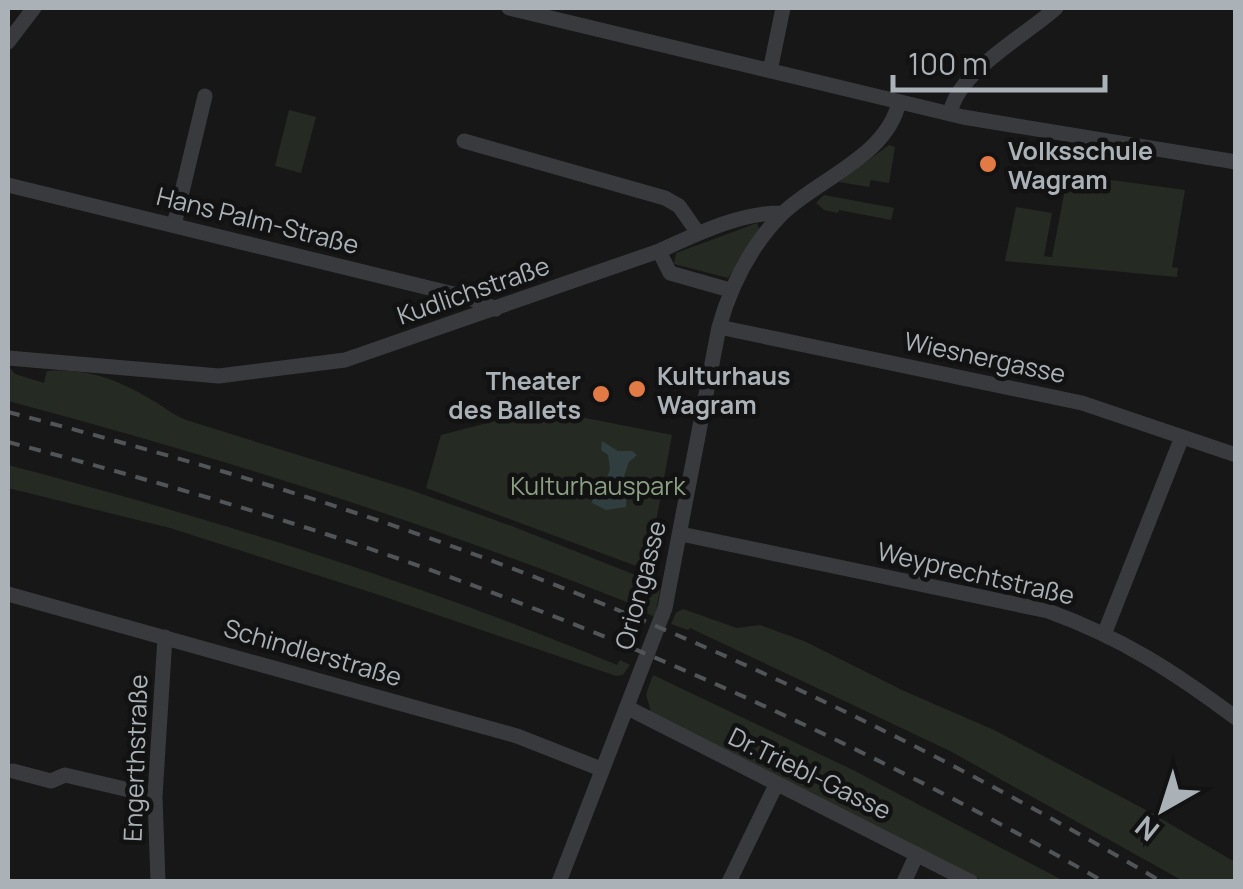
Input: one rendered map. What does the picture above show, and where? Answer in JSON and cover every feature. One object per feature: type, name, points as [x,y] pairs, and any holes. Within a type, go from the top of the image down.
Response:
[{"type":"street","points":[[8,42],[34,8]]},
{"type":"street","points":[[509,8],[558,13],[770,71],[950,114],[1236,162]]},
{"type":"street","points":[[770,71],[784,8]]},
{"type":"street","points":[[950,114],[954,97],[965,82],[1056,8]]},
{"type":"street","points":[[174,226],[205,96]]},
{"type":"street","name":"Kudlichstraße","points":[[8,358],[219,376],[345,360],[496,310],[698,233],[764,213],[783,213],[879,140],[892,122],[899,102]]},
{"type":"street","points":[[464,141],[666,198],[678,206],[698,233]]},
{"type":"street","name":"Hans Palm-Straße","points":[[8,185],[470,298],[496,310]]},
{"type":"street","name":"Oriongasse","points":[[559,882],[666,608],[719,327],[730,290],[783,213]]},
{"type":"street","points":[[659,251],[670,273],[730,290]]},
{"type":"street","name":"Wiesnergasse","points":[[719,327],[1082,403],[1236,455]]},
{"type":"street","points":[[1104,632],[1182,437]]},
{"type":"street","name":"Weyprechtstraße","points":[[681,534],[1048,611],[1104,632],[1166,667],[1236,718]]},
{"type":"street","name":"Schindlerstraße","points":[[8,594],[517,736],[601,769]]},
{"type":"street","name":"Engerthstraße","points":[[158,882],[155,796],[166,637]]},
{"type":"street","name":"Dr.Triebl-Gasse","points":[[628,708],[971,882]]},
{"type":"street","points":[[12,771],[51,781],[65,774],[155,796]]},
{"type":"street","points":[[729,882],[776,785]]},
{"type":"street","points":[[904,882],[917,854]]},
{"type":"green space","points":[[289,110],[316,117],[301,173],[275,166]]},
{"type":"green space","points":[[889,145],[895,147],[889,183],[871,180],[869,187],[839,182]]},
{"type":"green space","points":[[1068,174],[1185,190],[1172,267],[1178,268],[1177,277],[1005,261],[1016,207],[1052,213],[1044,256],[1052,257]]},
{"type":"green space","points":[[824,195],[894,208],[891,220],[824,210],[816,203]]},
{"type":"green space","points":[[757,223],[760,231],[728,278],[674,264],[676,253]]},
{"type":"green space","points":[[8,365],[15,374],[44,383],[47,371],[76,371],[103,377],[186,420],[408,489],[517,528],[658,584],[655,617],[561,576],[405,520],[169,446],[8,401]]},
{"type":"green space","name":"Kulturhauspark","points":[[540,409],[672,435],[647,570],[426,488],[441,435]]},
{"type":"green space","points":[[8,465],[316,554],[617,665],[620,660],[630,665],[623,675],[616,676],[170,528],[8,488]]},
{"type":"green space","points":[[683,609],[737,628],[760,625],[804,641],[994,730],[1235,862],[1235,881],[1183,881],[950,751],[690,628],[671,624]]},
{"type":"green space","points":[[653,675],[851,769],[1064,881],[984,881],[651,712],[646,694]]},
{"type":"shaded area","points":[[602,441],[618,451],[637,455],[629,462],[618,493],[626,494],[626,507],[606,510],[592,503],[594,484],[606,481],[610,469],[608,455],[601,450]]},
{"type":"railway","points":[[8,412],[325,503],[618,610],[895,736],[1162,882]]},
{"type":"railway","points":[[8,442],[319,532],[598,634],[855,749],[1104,882]]},
{"type":"place","name":"Volksschule Wagram","points":[[988,164]]},
{"type":"place","name":"Kulturhaus Wagram","points":[[637,389]]},
{"type":"place","name":"Theater des Ballets","points":[[601,394]]}]
